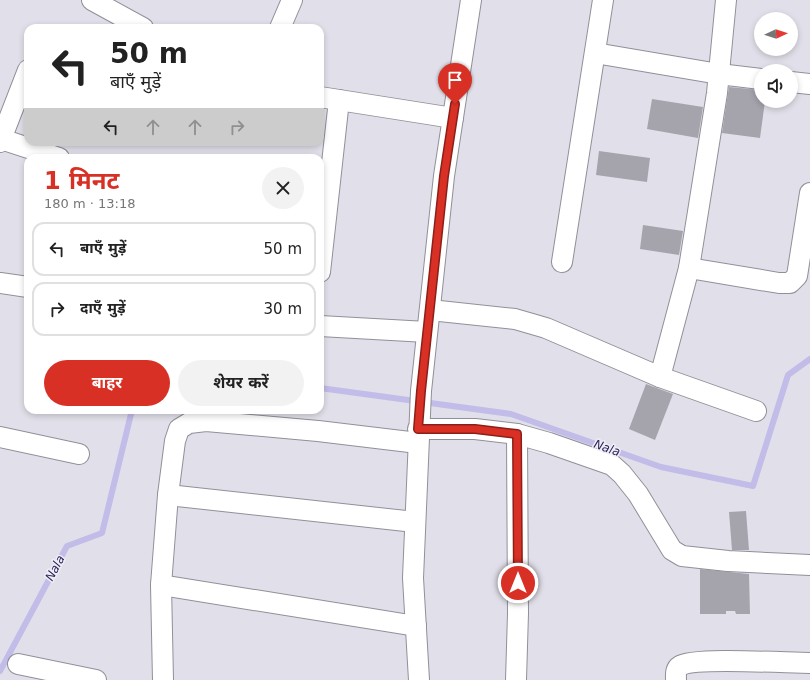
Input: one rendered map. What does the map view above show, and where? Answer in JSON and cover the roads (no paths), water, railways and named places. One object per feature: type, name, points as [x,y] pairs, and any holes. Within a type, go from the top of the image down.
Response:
[{"type":"street","points":[[92,0],[136,24]]},
{"type":"street","points":[[282,24],[292,0]]},
{"type":"street","points":[[419,680],[413,578],[421,391],[444,176],[472,0]]},
{"type":"street","points":[[562,262],[603,0]]},
{"type":"street","points":[[660,377],[688,268],[717,92],[726,0]]},
{"type":"street","points":[[595,53],[718,74],[754,78]]},
{"type":"street","points":[[24,79],[2,131],[24,141]]},
{"type":"street","points":[[798,83],[810,84]]},
{"type":"street","points":[[324,194],[330,99],[453,118]]},
{"type":"street","points":[[34,146],[51,154]]},
{"type":"street","points":[[688,268],[778,283],[790,283],[797,276],[810,193]]},
{"type":"street","points":[[0,283],[24,286]]},
{"type":"street","points":[[430,310],[516,319],[546,328],[660,377],[756,411]]},
{"type":"street","points":[[324,326],[427,332]]},
{"type":"street","points":[[163,680],[161,585],[168,495],[175,441],[179,429],[189,423],[206,422],[318,432],[475,429],[517,434],[549,443],[612,465],[622,474],[638,494],[672,550],[682,556],[728,561],[810,565]]},
{"type":"street","points":[[516,680],[518,613],[517,434]]},
{"type":"street","points":[[0,437],[79,454]]},
{"type":"street","points":[[168,495],[415,522]]},
{"type":"street","points":[[161,585],[416,626]]},
{"type":"street","points":[[676,680],[676,671],[679,667],[691,663],[810,663]]},
{"type":"street","points":[[18,664],[96,680]]},
{"type":"waterway","name":"Nala","points":[[324,389],[511,414],[661,467],[753,486],[788,375],[810,359]]},
{"type":"waterway","name":"Nala","points":[[0,671],[67,546],[102,533],[131,414]]}]
